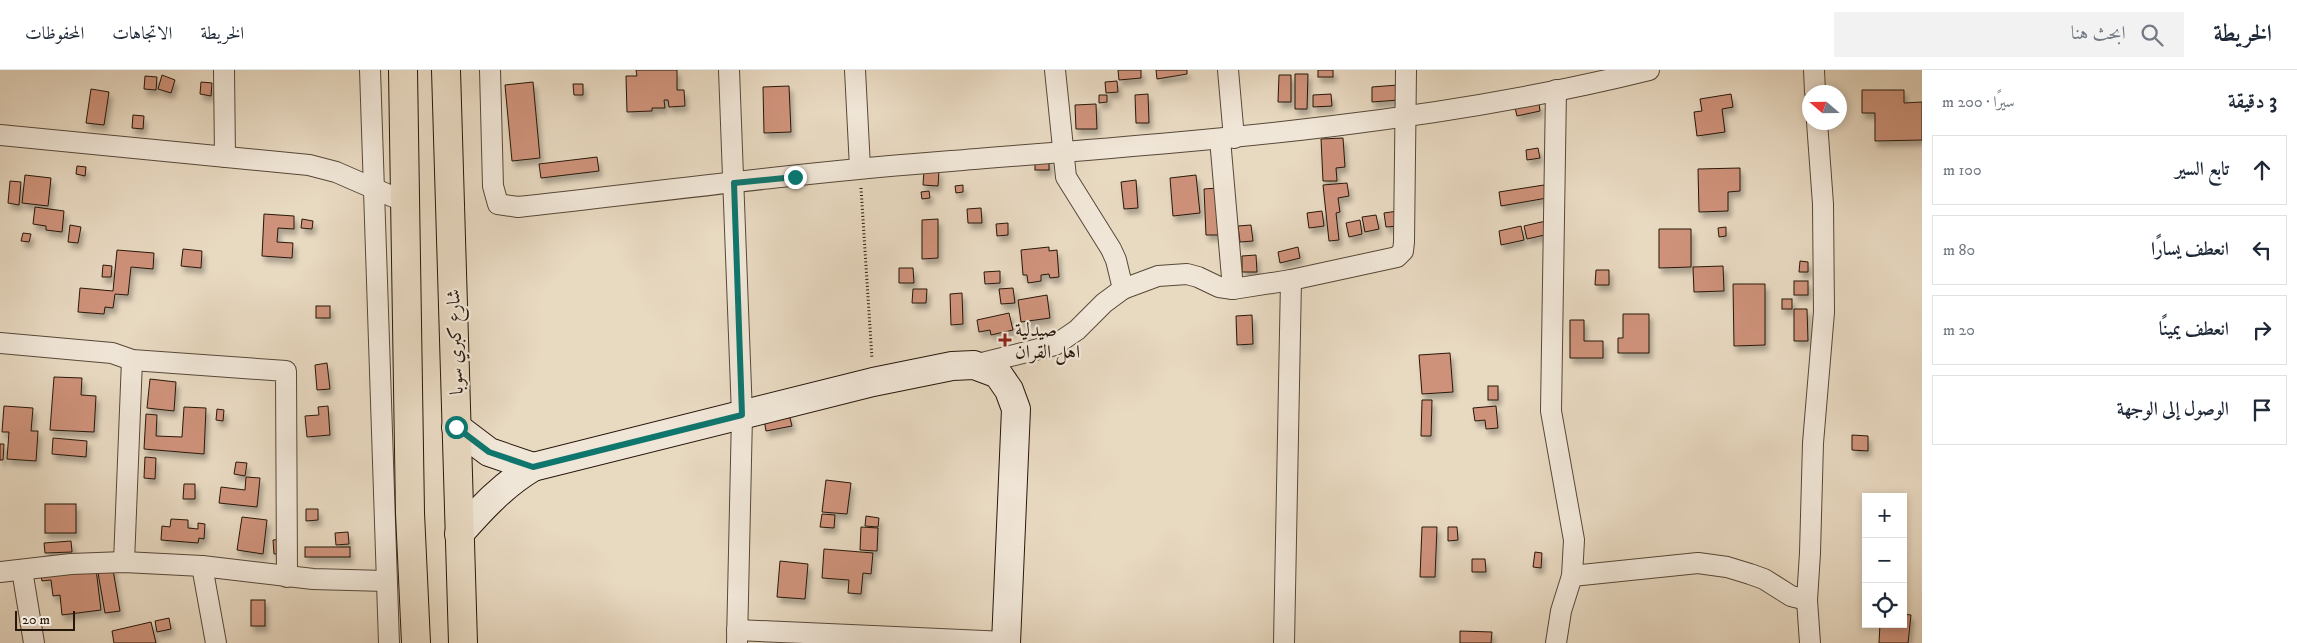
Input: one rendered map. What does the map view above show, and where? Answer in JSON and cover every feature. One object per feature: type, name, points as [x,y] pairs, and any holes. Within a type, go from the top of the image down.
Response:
[{"type":"highway","points":[[403,70],[410,514],[416,643]]},
{"type":"highway","name":"شارع كبري سوبا","points":[[446,70],[464,643]]},
{"type":"street","points":[[224,70],[225,157]]},
{"type":"street","points":[[370,70],[389,643]]},
{"type":"street","points":[[490,70],[493,186],[498,204],[518,207],[860,168],[1063,154],[1227,138],[1407,117],[1556,90],[1649,70]]},
{"type":"street","points":[[729,70],[742,415],[737,636],[1006,642],[1016,409],[1009,390],[998,374],[974,365]]},
{"type":"street","points":[[854,70],[860,168]]},
{"type":"street","points":[[1055,70],[1066,176],[1111,249],[1116,260],[1123,289]]},
{"type":"street","points":[[1228,70],[1227,138],[1233,289]]},
{"type":"street","points":[[460,534],[495,495],[511,481],[533,467],[874,382],[952,366],[974,365],[1041,349],[1067,339],[1104,303],[1123,289],[1158,276],[1178,273],[1198,276],[1219,287],[1233,289],[1291,280],[1397,257],[1403,251],[1407,117],[1406,70]]},
{"type":"street","points":[[1814,70],[1815,85]]},
{"type":"street","points":[[1556,90],[1552,412],[1574,540],[1572,576],[1561,611],[1556,643]]},
{"type":"street","points":[[1810,643],[1807,600],[1813,443],[1824,312],[1822,204],[1817,130]]},
{"type":"street","points":[[0,135],[309,165],[336,172],[405,202]]},
{"type":"street","points":[[1284,643],[1291,280]]},
{"type":"street","points":[[0,343],[112,353],[132,360],[286,371],[287,577]]},
{"type":"street","points":[[124,562],[132,360]]},
{"type":"street","points":[[456,427],[489,452],[533,467]]},
{"type":"street","points":[[0,572],[124,562],[202,566],[287,577],[386,581]]},
{"type":"street","points":[[1572,576],[1698,563],[1728,567],[1750,574],[1764,579],[1791,596],[1807,600]]},
{"type":"street","points":[[202,566],[216,643]]},
{"type":"street","points":[[22,570],[34,643]]},
{"type":"path","points":[[860,168],[874,382]]},
{"type":"building","points":[[636,70],[677,70],[677,90],[684,90],[685,106],[669,107],[668,100],[664,100],[665,108],[652,108],[652,111],[627,112],[626,76],[637,76]]},
{"type":"building","points":[[1118,70],[1141,70],[1141,78],[1119,80]]},
{"type":"building","points":[[1156,70],[1187,70],[1187,74],[1157,79]]},
{"type":"building","points":[[1318,70],[1333,70],[1333,77],[1318,77]]},
{"type":"building","points":[[1295,74],[1308,74],[1307,109],[1295,109]]},
{"type":"building","points":[[162,75],[175,80],[171,93],[158,89]]},
{"type":"building","points":[[1279,75],[1291,75],[1291,102],[1278,102]]},
{"type":"building","points":[[145,76],[157,77],[156,90],[144,89]]},
{"type":"building","points":[[1117,81],[1118,92],[1106,93],[1105,82]]},
{"type":"building","points":[[201,82],[212,83],[211,96],[200,94]]},
{"type":"building","points":[[533,82],[540,158],[512,161],[505,85]]},
{"type":"building","points":[[573,84],[583,84],[583,95],[574,95]]},
{"type":"building","points":[[1398,85],[1399,100],[1372,102],[1372,87]]},
{"type":"building","points":[[789,86],[791,132],[764,133],[763,87]]},
{"type":"building","points":[[91,89],[109,92],[104,125],[86,123]]},
{"type":"building","points":[[1862,90],[1904,90],[1904,103],[1922,102],[1922,140],[1875,141],[1875,113],[1862,113]]},
{"type":"building","points":[[1148,94],[1149,123],[1136,123],[1135,95]]},
{"type":"building","points":[[1331,94],[1332,106],[1313,107],[1313,95]]},
{"type":"building","points":[[1731,94],[1733,107],[1722,109],[1725,132],[1697,136],[1694,112],[1702,111],[1700,99]]},
{"type":"building","points":[[1099,95],[1107,95],[1107,102],[1099,103]]},
{"type":"building","points":[[1539,103],[1540,111],[1517,116],[1515,108]]},
{"type":"building","points":[[1096,104],[1097,129],[1076,129],[1075,105]]},
{"type":"building","points":[[133,115],[144,116],[143,129],[132,128]]},
{"type":"building","points":[[1343,138],[1345,167],[1336,168],[1337,181],[1323,181],[1321,139]]},
{"type":"building","points":[[1538,148],[1540,158],[1527,160],[1526,150]]},
{"type":"building","points":[[597,157],[599,171],[541,178],[539,164]]},
{"type":"building","points":[[1035,158],[1049,158],[1049,170],[1035,170]]},
{"type":"building","points":[[77,166],[86,167],[85,176],[76,174]]},
{"type":"building","points":[[1740,168],[1740,191],[1728,192],[1728,211],[1699,212],[1698,169]]},
{"type":"building","points":[[924,170],[939,171],[938,186],[923,185]]},
{"type":"building","points":[[25,175],[51,178],[48,206],[22,203]]},
{"type":"building","points":[[1196,175],[1200,213],[1173,216],[1170,178]]},
{"type":"building","points":[[1136,180],[1138,208],[1124,209],[1121,182]]},
{"type":"building","points":[[10,181],[21,182],[19,205],[8,203]]},
{"type":"building","points":[[1347,183],[1349,196],[1338,198],[1340,212],[1336,213],[1339,240],[1329,241],[1323,185]]},
{"type":"building","points":[[963,185],[963,192],[956,193],[955,186]]},
{"type":"building","points":[[1544,185],[1547,198],[1501,206],[1499,192]]},
{"type":"building","points":[[1218,188],[1220,235],[1206,235],[1204,189]]},
{"type":"building","points":[[929,191],[930,198],[922,199],[921,192]]},
{"type":"building","points":[[35,207],[64,211],[62,232],[46,230],[46,226],[33,224]]},
{"type":"building","points":[[981,208],[982,223],[968,223],[967,209]]},
{"type":"building","points":[[1322,211],[1324,226],[1309,228],[1307,213]]},
{"type":"building","points":[[1398,211],[1399,226],[1386,227],[1384,213]]},
{"type":"building","points":[[264,214],[294,216],[294,229],[278,228],[277,242],[293,243],[292,258],[262,256]]},
{"type":"building","points":[[1376,215],[1379,229],[1365,232],[1362,217]]},
{"type":"building","points":[[302,219],[313,221],[312,229],[301,228]]},
{"type":"building","points":[[938,219],[938,258],[922,259],[922,220]]},
{"type":"building","points":[[1360,220],[1362,234],[1349,237],[1346,223]]},
{"type":"building","points":[[1546,221],[1549,234],[1527,239],[1524,226]]},
{"type":"building","points":[[1008,223],[1008,235],[997,236],[996,224]]},
{"type":"building","points":[[70,225],[81,227],[78,243],[68,242]]},
{"type":"building","points":[[1251,225],[1253,241],[1240,242],[1238,226]]},
{"type":"building","points":[[1521,226],[1524,240],[1501,245],[1499,231]]},
{"type":"building","points":[[1726,227],[1726,236],[1719,237],[1718,228]]},
{"type":"building","points":[[1659,229],[1691,229],[1691,267],[1659,268]]},
{"type":"building","points":[[23,233],[31,234],[29,242],[21,241]]},
{"type":"building","points":[[1049,247],[1049,251],[1057,250],[1059,277],[1050,278],[1049,274],[1041,275],[1041,281],[1028,283],[1027,275],[1023,275],[1021,250]]},
{"type":"building","points":[[1298,247],[1300,258],[1280,263],[1278,252]]},
{"type":"building","points":[[183,249],[202,251],[201,268],[181,266]]},
{"type":"building","points":[[117,250],[154,253],[153,269],[131,267],[128,295],[115,294],[113,308],[105,307],[104,314],[78,312],[80,288],[113,291]]},
{"type":"building","points":[[1256,255],[1257,272],[1242,272],[1242,256]]},
{"type":"building","points":[[1800,261],[1808,262],[1808,272],[1799,272]]},
{"type":"building","points":[[103,265],[112,266],[111,277],[102,277]]},
{"type":"building","points":[[1723,266],[1724,291],[1694,292],[1693,267]]},
{"type":"building","points":[[899,268],[913,268],[914,283],[899,283]]},
{"type":"building","points":[[1596,270],[1609,270],[1609,285],[1595,285]]},
{"type":"building","points":[[1000,271],[1000,283],[985,284],[984,272]]},
{"type":"building","points":[[1794,281],[1808,281],[1808,295],[1794,295]]},
{"type":"building","points":[[1733,284],[1765,284],[1765,345],[1734,346]]},
{"type":"building","points":[[1013,288],[1015,303],[1001,304],[999,289]]},
{"type":"building","points":[[913,289],[927,289],[926,303],[912,303]]},
{"type":"building","points":[[962,293],[963,324],[951,325],[950,294]]},
{"type":"building","points":[[1047,295],[1050,318],[1021,322],[1018,300]]},
{"type":"building","points":[[1782,299],[1792,299],[1792,309],[1782,309]]},
{"type":"building","points":[[316,306],[330,306],[330,318],[316,318]]},
{"type":"building","points":[[1794,309],[1807,309],[1808,341],[1794,341]]},
{"type":"building","points":[[1009,313],[1013,330],[991,335],[990,330],[979,332],[977,320]]},
{"type":"building","points":[[1623,314],[1649,314],[1649,353],[1618,353],[1618,338],[1623,338]]},
{"type":"building","points":[[1252,315],[1253,344],[1237,345],[1236,316]]},
{"type":"building","points":[[1570,320],[1584,320],[1584,341],[1603,341],[1603,358],[1570,358]]},
{"type":"building","points":[[1450,353],[1453,392],[1422,394],[1419,355]]},
{"type":"building","points":[[327,363],[330,389],[317,390],[315,365]]},
{"type":"building","points":[[54,377],[82,378],[81,395],[96,396],[94,432],[50,430]]},
{"type":"building","points":[[150,379],[176,382],[174,411],[147,408]]},
{"type":"building","points":[[1488,386],[1498,386],[1498,400],[1488,400]]},
{"type":"building","points":[[1422,400],[1432,400],[1431,436],[1421,436]]},
{"type":"building","points":[[4,406],[33,408],[31,431],[38,431],[36,461],[7,459],[9,432],[2,432]]},
{"type":"building","points":[[328,406],[330,435],[307,437],[305,416],[319,415],[318,407]]},
{"type":"building","points":[[1496,406],[1498,428],[1486,429],[1485,420],[1475,421],[1473,408]]},
{"type":"building","points":[[184,407],[206,408],[204,454],[144,449],[146,414],[157,415],[156,436],[182,437]]},
{"type":"building","points":[[217,409],[224,410],[223,421],[216,420]]},
{"type":"building","points":[[789,414],[792,426],[766,431],[764,419]]},
{"type":"building","points":[[1852,435],[1868,436],[1868,451],[1852,450]]},
{"type":"building","points":[[53,438],[87,441],[86,457],[52,454]]},
{"type":"building","points":[[0,444],[4,444],[3,460],[0,460]]},
{"type":"building","points":[[145,457],[156,458],[155,479],[144,478]]},
{"type":"building","points":[[236,462],[247,463],[245,476],[234,474]]},
{"type":"building","points":[[246,477],[260,478],[257,507],[219,503],[221,487],[245,490]]},
{"type":"building","points":[[826,480],[851,483],[847,514],[822,512]]},
{"type":"building","points":[[184,484],[195,484],[195,499],[183,499]]},
{"type":"building","points":[[45,504],[76,504],[76,533],[45,533]]},
{"type":"building","points":[[306,509],[318,509],[318,520],[306,521]]},
{"type":"building","points":[[822,514],[835,515],[834,528],[820,527]]},
{"type":"building","points":[[866,516],[879,518],[878,527],[865,526]]},
{"type":"building","points":[[242,517],[267,520],[263,554],[237,550]]},
{"type":"building","points":[[171,519],[188,520],[188,528],[198,529],[198,523],[205,524],[204,539],[199,538],[198,543],[161,540],[162,526],[170,527]]},
{"type":"building","points":[[861,527],[878,528],[877,551],[860,550]]},
{"type":"building","points":[[1422,527],[1437,527],[1435,577],[1420,577]]},
{"type":"building","points":[[1448,527],[1457,527],[1458,540],[1448,541]]},
{"type":"building","points":[[348,532],[349,544],[336,545],[335,533]]},
{"type":"building","points":[[284,539],[285,553],[274,554],[273,540]]},
{"type":"building","points":[[71,541],[72,552],[45,553],[44,543]]},
{"type":"building","points":[[305,547],[350,547],[350,557],[305,557]]},
{"type":"building","points":[[824,549],[873,553],[871,574],[863,573],[861,594],[848,593],[849,580],[822,578]]},
{"type":"building","points":[[1535,552],[1542,553],[1541,568],[1533,567]]},
{"type":"building","points":[[1472,559],[1485,559],[1486,572],[1472,572]]},
{"type":"building","points":[[780,561],[808,564],[805,599],[777,597]]},
{"type":"building","points":[[112,564],[120,611],[105,613],[97,567]]},
{"type":"building","points":[[96,569],[101,610],[62,615],[60,595],[53,596],[51,580],[42,581],[41,576]]},
{"type":"building","points":[[251,600],[265,600],[265,626],[251,626]]},
{"type":"building","points":[[1907,614],[1911,615],[1908,643],[1879,643],[1880,628],[1907,628]]},
{"type":"building","points":[[169,618],[171,629],[157,632],[155,621]]},
{"type":"building","points":[[151,622],[156,643],[114,643],[112,631]]},
{"type":"building","points":[[1460,631],[1492,632],[1491,643],[1460,643]]},
{"type":"place","name":"صيدلية اهل القران","points":[[1005,340]]},
{"type":"route","points":[[456,427],[478,446],[489,452],[512,462],[533,467],[742,415],[734,183],[795,177]]}]
